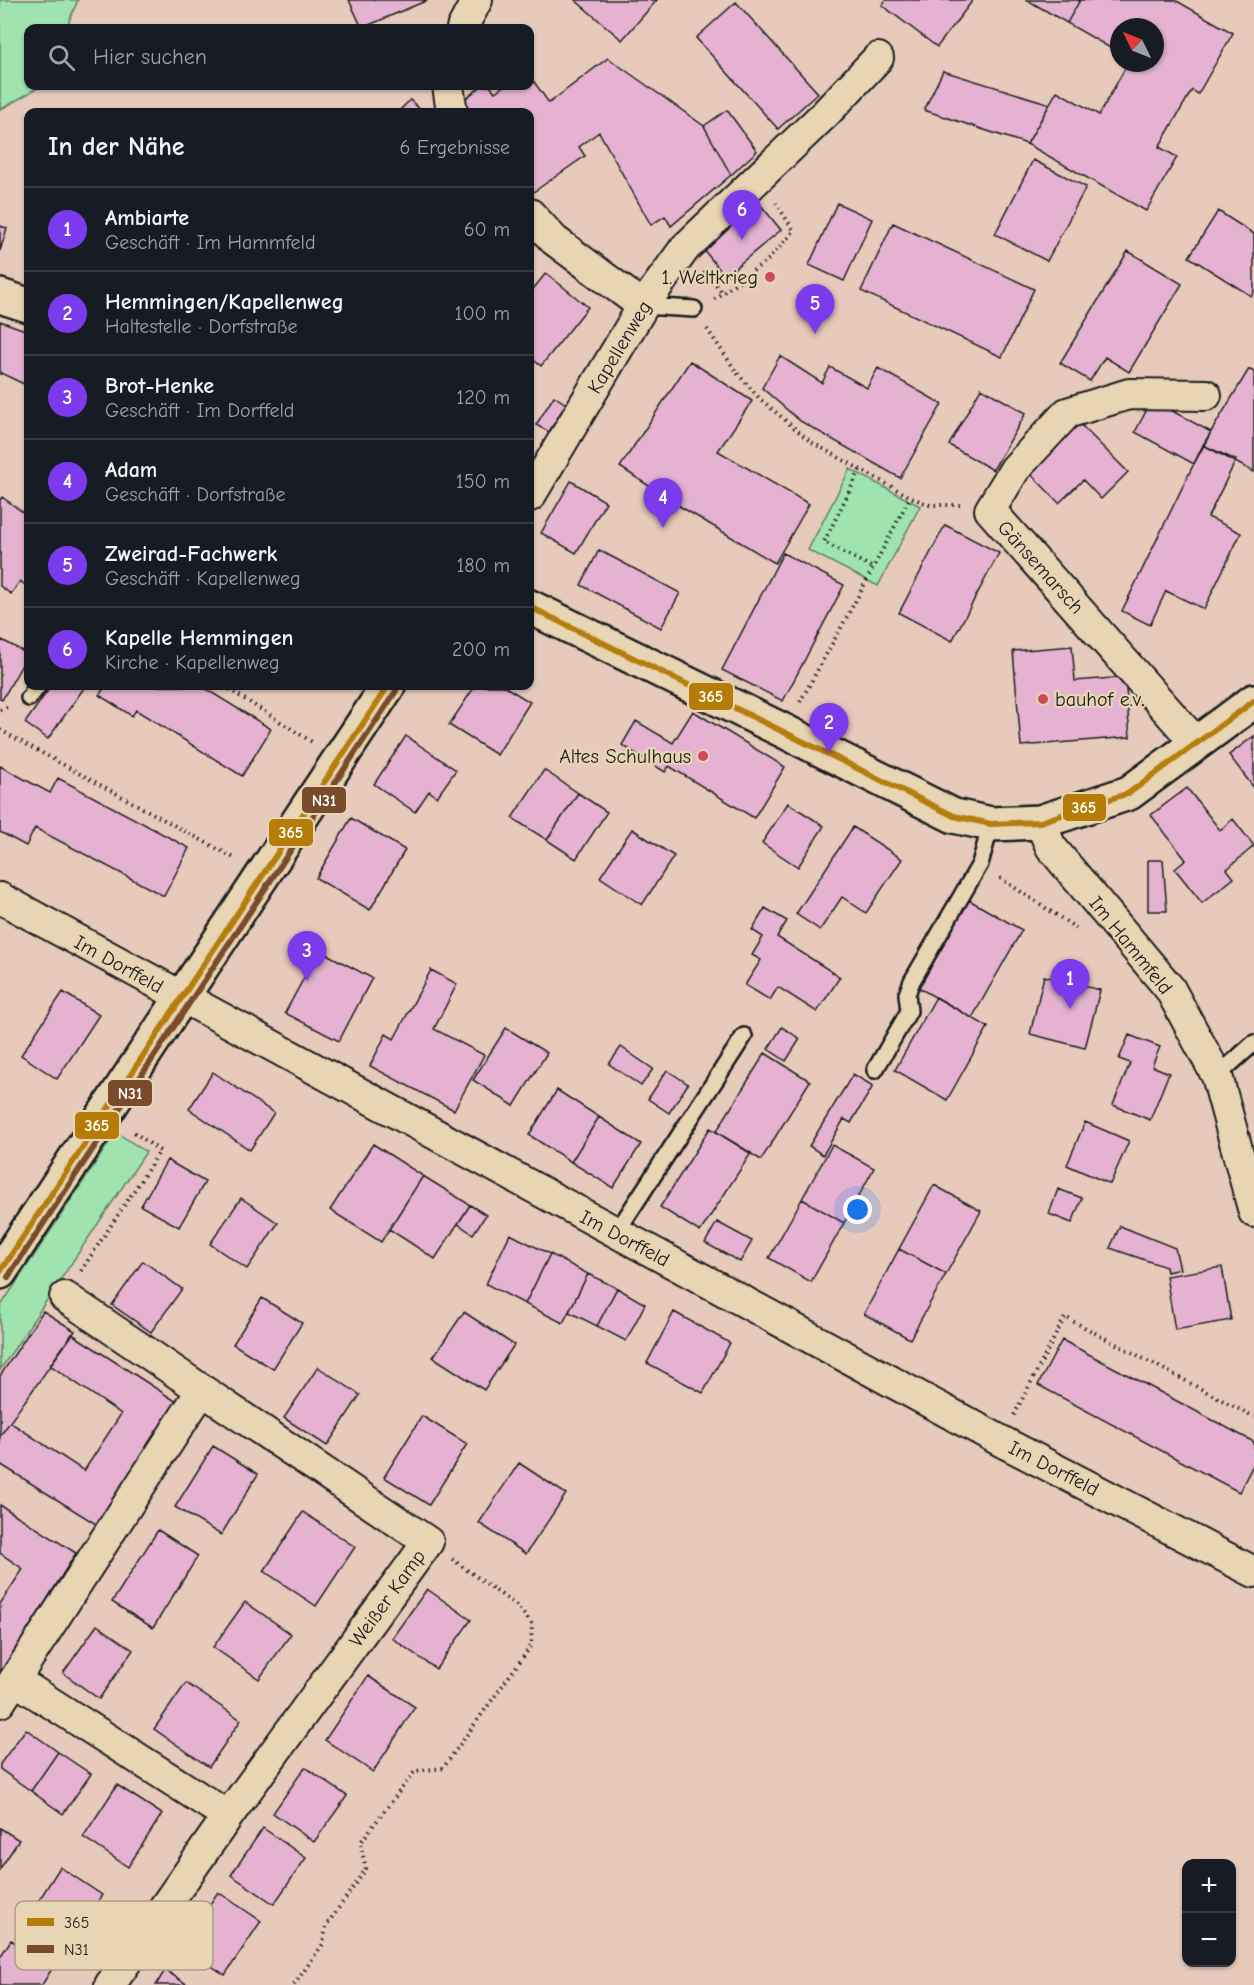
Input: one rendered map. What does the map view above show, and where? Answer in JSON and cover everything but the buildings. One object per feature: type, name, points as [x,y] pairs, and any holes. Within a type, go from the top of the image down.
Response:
[{"type":"main road","points":[[0,296],[24,304]]},
{"type":"main road","points":[[534,609],[954,816],[991,824],[1040,822],[1129,794],[1254,701]]},
{"type":"main road","points":[[0,1272],[385,690]]},
{"type":"street","points":[[464,24],[477,0]]},
{"type":"street","name":"Kapellenweg","points":[[534,489],[643,306],[685,248],[826,113],[878,58]]},
{"type":"street","points":[[449,90],[451,108]]},
{"type":"street","points":[[534,218],[554,240],[643,306]]},
{"type":"street","name":"Gänsemarsch","points":[[1197,744],[990,510],[1015,469],[1067,412],[1129,394],[1206,395]]},
{"type":"street","name":"Im Hammfeld","points":[[1040,822],[1051,847],[1170,989],[1217,1076],[1254,1212]]},
{"type":"street","name":"Im Dorffeld","points":[[0,898],[1001,1441],[1254,1572]]},
{"type":"street","name":"Weißer Kamp","points":[[65,1297],[428,1542],[169,1901]]},
{"type":"street","points":[[202,1390],[8,1691],[228,1816]]},
{"type":"street","name":"Weißer Kamp","points":[[110,1985],[120,1970]]},
{"type":"lane","points":[[643,306],[694,309]]},
{"type":"lane","points":[[874,1070],[909,1011],[907,994],[912,981],[980,864],[991,824]]},
{"type":"lane","points":[[616,1233],[744,1036]]},
{"type":"lane","points":[[1217,1076],[1254,1043]]},
{"type":"path","points":[[759,177],[794,231],[769,259],[723,294],[694,309],[738,374],[759,399],[811,442],[860,470],[930,505],[974,505],[990,510]]},
{"type":"path","points":[[860,470],[824,542],[873,568]]},
{"type":"path","points":[[784,731],[910,496]]},
{"type":"path","points":[[230,690],[316,745]]},
{"type":"path","points":[[0,730],[240,861]]},
{"type":"path","points":[[980,864],[1085,934]]},
{"type":"path","points":[[65,1297],[159,1152],[106,1112]]},
{"type":"path","points":[[1001,1441],[1065,1317],[1254,1416]]},
{"type":"path","points":[[294,1985],[323,1944],[326,1926],[366,1869],[360,1843],[415,1771],[443,1768],[531,1646],[532,1624],[516,1606],[428,1542]]},
{"type":"green space","points":[[0,0],[78,0],[68,24],[24,24],[24,90],[34,90],[0,110]]},
{"type":"green space","points":[[850,469],[920,506],[878,586],[808,550]]},
{"type":"green space","points":[[116,1132],[146,1152],[0,1370],[0,1307]]},
{"type":"transit line","name":"365","points":[[534,609],[954,816],[991,824],[1040,822],[1129,793],[1254,701]]},
{"type":"transit line","name":"365","points":[[0,1272],[385,690]]},
{"type":"transit line","name":"N31","points":[[8,1277],[396,691]]},
{"type":"place","name":"Kapelle Hemmingen","points":[[742,240]]},
{"type":"place","name":"1. Weltkrieg","points":[[770,277]]},
{"type":"place","name":"Zweirad-Fachwerk","points":[[815,334]]},
{"type":"place","name":"Adam","points":[[663,528]]},
{"type":"place","name":"bauhof e.v.","points":[[1043,699]]},
{"type":"place","name":"Hemmingen/Kapellenweg","points":[[829,753]]},
{"type":"place","name":"Altes Schulhaus","points":[[703,756]]},
{"type":"place","name":"Brot-Henke","points":[[307,981]]},
{"type":"place","name":"Ambiarte","points":[[1070,1009]]}]
